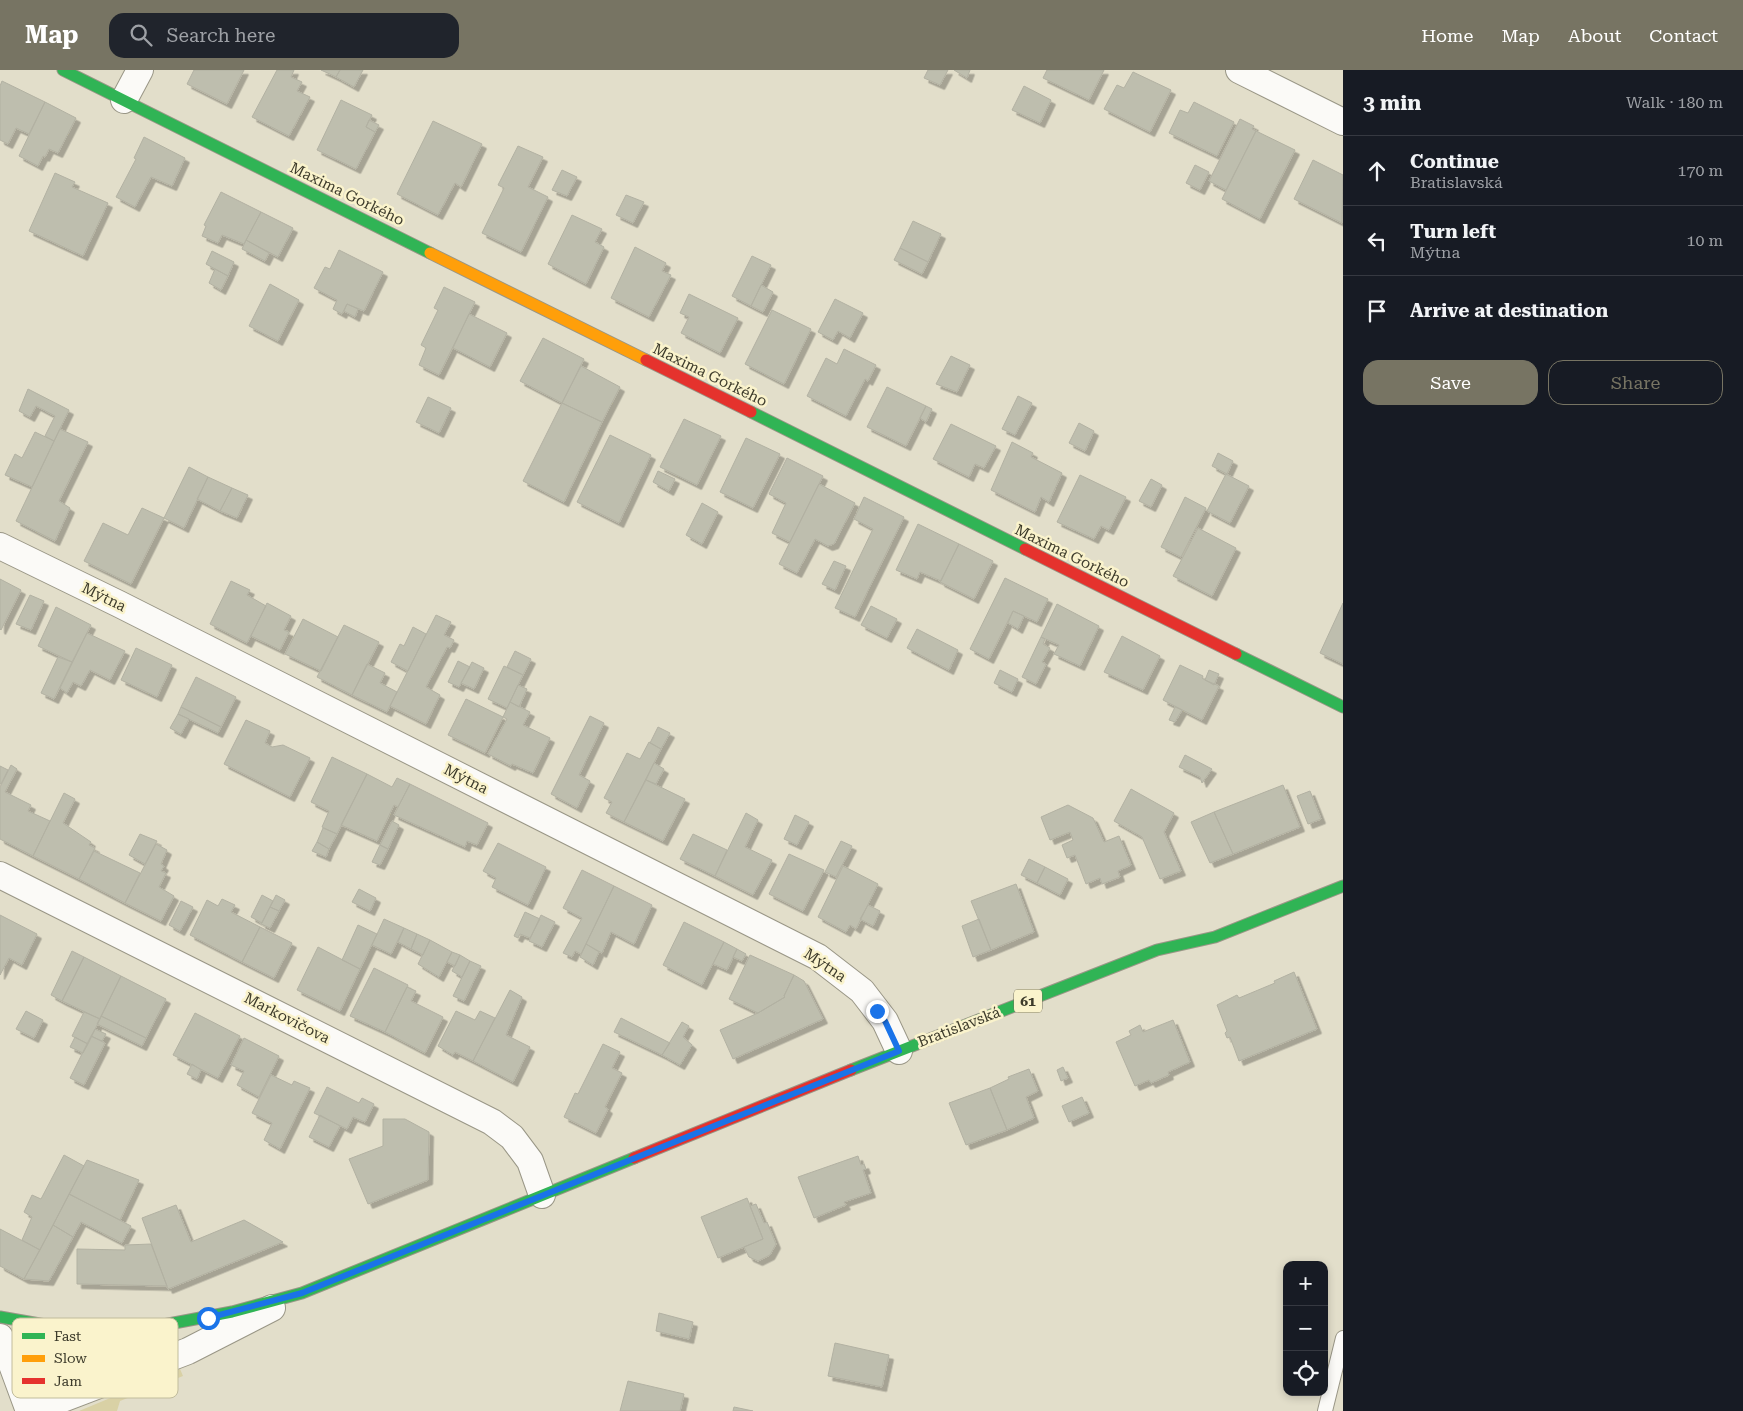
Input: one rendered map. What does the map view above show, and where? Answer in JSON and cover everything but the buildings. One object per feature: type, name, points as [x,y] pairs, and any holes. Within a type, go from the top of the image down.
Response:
[{"type":"street","name":"Maxima Gorkého","points":[[63,70],[1343,707]]},
{"type":"street","points":[[124,100],[140,70]]},
{"type":"street","points":[[1239,70],[1343,122]]},
{"type":"street","name":"Mýtna","points":[[0,546],[119,604],[818,957],[862,991],[885,1021],[899,1051]]},
{"type":"street","name":"Markovičova","points":[[0,874],[492,1122],[512,1137],[530,1161],[542,1195]]},
{"type":"street","name":"Bratislavská","points":[[178,1354],[302,1293],[899,1051],[1157,950],[1215,937],[1343,886]]},
{"type":"street","name":"Bratislavská","points":[[178,1323],[208,1318],[302,1293]]},
{"type":"street","points":[[0,1337],[12,1364]]},
{"type":"street","points":[[25,1398],[30,1411]]},
{"type":"street","name":"Bratislavská","points":[[30,1411],[64,1398]]},
{"type":"lane","points":[[1324,1411],[1343,1338]]},
{"type":"shaded area","points":[[180,1369],[183,1376],[178,1378],[178,1370]]},
{"type":"shaded area","points":[[110,1398],[128,1398],[120,1401],[117,1411],[79,1411]]},
{"type":"traffic: fast","points":[[63,70],[430,253]]},
{"type":"traffic: fast","points":[[751,412],[1025,549]]},
{"type":"traffic: fast","points":[[1236,654],[1343,707]]},
{"type":"traffic: fast","points":[[851,1070],[1157,950],[1215,937],[1343,886]]},
{"type":"traffic: fast","points":[[178,1322],[232,1312],[302,1293],[634,1158]]},
{"type":"traffic: fast","points":[[0,1317],[12,1319]]},
{"type":"traffic: slow","points":[[430,253],[646,360]]},
{"type":"traffic: jam","points":[[646,360],[751,412]]},
{"type":"traffic: jam","points":[[1025,549],[1236,654]]},
{"type":"traffic: jam","points":[[634,1158],[851,1070]]},
{"type":"route","points":[[208,1318],[302,1293],[899,1051],[885,1021],[877,1011]]}]
